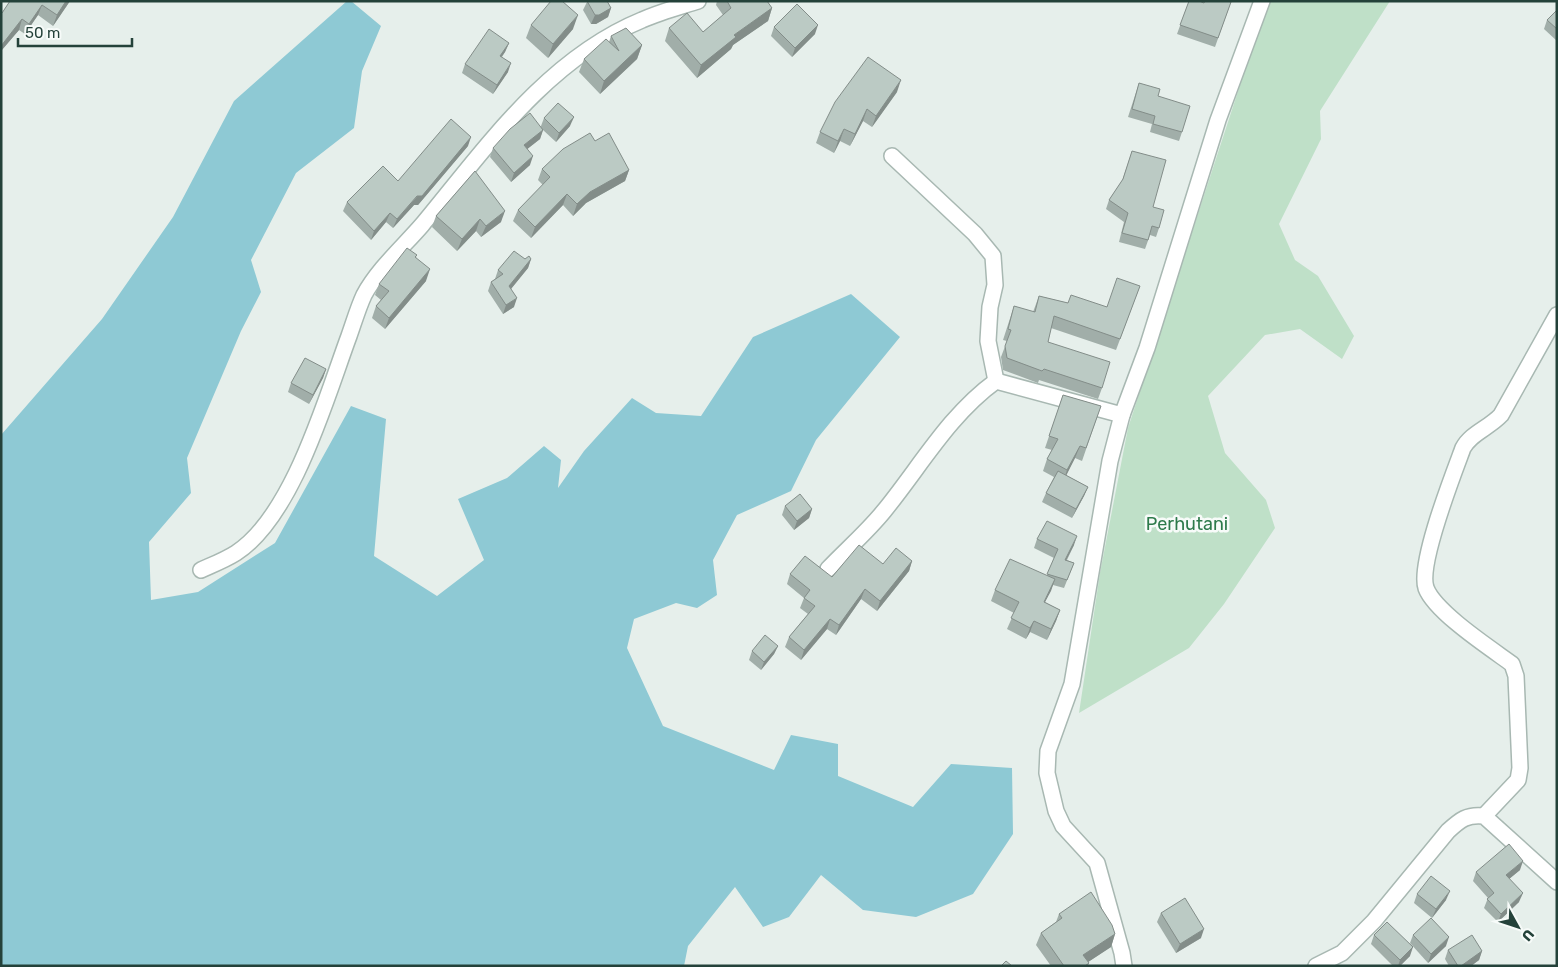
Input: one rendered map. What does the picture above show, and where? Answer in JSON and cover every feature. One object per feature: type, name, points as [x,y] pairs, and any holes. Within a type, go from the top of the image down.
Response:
[{"type":"street","points":[[200,570],[236,553],[248,544],[264,527],[286,495],[327,397],[364,295],[461,175],[530,98],[573,60],[602,40],[641,20],[698,1]]},
{"type":"street","points":[[1124,966],[1097,863],[1064,826],[1056,810],[1048,773],[1048,751],[1072,684],[1110,461],[1122,415],[1147,348],[1218,120],[1262,1]]},
{"type":"street","points":[[892,156],[974,234],[993,256],[995,285],[990,307],[988,341],[996,381]]},
{"type":"street","points":[[1484,816],[1518,780],[1520,768],[1516,676],[1512,664],[1447,614],[1426,589],[1425,566],[1442,505],[1463,448],[1468,440],[1491,425],[1500,415],[1557,315]]},
{"type":"street","points":[[996,381],[1122,415]]},
{"type":"street","points":[[828,569],[882,513],[956,416],[978,394],[996,381]]},
{"type":"street","points":[[1316,966],[1342,953],[1374,921],[1448,831],[1461,818],[1473,814],[1484,816],[1557,882]]},
{"type":"green space","name":"Perhutani","points":[[1271,1],[1390,1],[1320,111],[1321,139],[1279,224],[1295,260],[1318,276],[1354,336],[1342,359],[1300,329],[1265,335],[1208,396],[1225,453],[1266,500],[1275,528],[1224,604],[1189,648],[1079,713],[1100,573],[1128,428],[1261,21]]},
{"type":"water","points":[[347,1],[351,1],[381,26],[362,71],[354,128],[296,173],[251,260],[261,292],[241,331],[187,458],[191,493],[149,542],[151,600],[198,592],[275,543],[351,406],[386,419],[374,556],[437,596],[484,560],[458,499],[507,478],[544,446],[561,460],[558,488],[584,451],[632,398],[656,413],[701,416],[753,337],[851,294],[900,337],[816,440],[791,491],[737,515],[713,560],[717,595],[697,608],[676,603],[634,619],[627,648],[663,726],[774,770],[791,735],[838,744],[838,776],[913,807],[951,764],[1012,768],[1013,834],[973,894],[916,917],[863,910],[821,875],[789,917],[763,927],[735,887],[688,946],[684,966],[1,966],[1,435],[102,319],[173,217],[234,101]]},
{"type":"building","points":[[10,1],[66,1],[57,15],[42,5],[29,24],[22,19],[1,46],[1,12]]},
{"type":"building","points":[[551,1],[562,1],[578,15],[553,44],[531,25]]},
{"type":"building","points":[[587,1],[607,1],[611,8],[599,15],[595,15]]},
{"type":"building","points":[[727,1],[767,1],[772,8],[734,35],[736,37],[701,65],[669,28],[687,13],[703,32],[731,8]]},
{"type":"building","points":[[1189,1],[1204,3],[1205,1],[1231,2],[1218,38],[1180,25]]},
{"type":"building","points":[[797,4],[818,25],[795,48],[774,27]]},
{"type":"building","points":[[1557,10],[1557,29],[1547,20]]},
{"type":"building","points":[[626,28],[642,45],[604,81],[584,59],[606,39],[619,51],[611,36]]},
{"type":"building","points":[[489,29],[509,43],[500,56],[511,63],[497,85],[465,64]]},
{"type":"building","points":[[868,57],[901,80],[876,116],[867,109],[855,134],[844,129],[838,141],[820,132],[835,102]]},
{"type":"building","points":[[1139,83],[1160,89],[1158,96],[1190,106],[1182,132],[1153,124],[1155,116],[1132,109]]},
{"type":"building","points":[[558,103],[574,117],[559,133],[544,118]]},
{"type":"building","points":[[530,113],[543,130],[524,145],[533,156],[514,173],[493,148],[510,129]]},
{"type":"building","points":[[451,119],[471,137],[422,196],[417,196],[397,219],[390,213],[374,231],[347,202],[383,166],[398,181]]},
{"type":"building","points":[[590,133],[595,141],[609,133],[629,170],[590,192],[577,204],[567,194],[535,227],[518,210],[550,177],[542,169],[563,149]]},
{"type":"building","points":[[1132,151],[1166,160],[1153,207],[1164,210],[1159,228],[1152,226],[1148,240],[1122,233],[1128,213],[1109,200],[1123,179]]},
{"type":"building","points":[[475,171],[505,211],[486,226],[480,219],[462,239],[436,216]]},
{"type":"building","points":[[407,248],[417,255],[415,257],[430,269],[389,318],[376,306],[389,291],[379,284]]},
{"type":"building","points":[[514,251],[525,259],[529,256],[531,259],[509,286],[517,298],[506,305],[491,282],[503,274],[498,270]]},
{"type":"building","points":[[1117,278],[1140,286],[1120,339],[1054,316],[1048,342],[1110,362],[1102,388],[1044,369],[1042,371],[1007,358],[1005,346],[1011,330],[1008,329],[1014,306],[1035,312],[1039,296],[1068,303],[1071,295],[1107,307]]},
{"type":"building","points":[[305,358],[326,369],[313,395],[291,383]]},
{"type":"building","points":[[1063,395],[1101,406],[1086,448],[1080,446],[1067,470],[1047,459],[1058,439],[1049,436]]},
{"type":"building","points":[[1058,471],[1088,487],[1076,509],[1046,493]]},
{"type":"building","points":[[800,494],[812,509],[797,521],[785,506]]},
{"type":"building","points":[[1047,521],[1077,536],[1065,560],[1074,563],[1067,580],[1047,574],[1058,549],[1037,539]]},
{"type":"building","points":[[859,545],[883,564],[896,548],[912,561],[880,601],[865,589],[839,625],[830,619],[804,650],[789,637],[815,606],[804,598],[810,590],[790,574],[805,556],[832,577]]},
{"type":"building","points":[[1010,559],[1055,579],[1044,602],[1060,610],[1051,629],[1034,621],[1030,628],[1011,618],[1019,602],[995,590]]},
{"type":"building","points":[[765,635],[778,646],[764,662],[752,651]]},
{"type":"building","points":[[1509,844],[1523,861],[1506,875],[1523,893],[1501,914],[1487,899],[1494,893],[1476,872]]},
{"type":"building","points":[[1431,876],[1450,891],[1436,909],[1417,894]]},
{"type":"building","points":[[1091,892],[1112,925],[1115,934],[1083,955],[1089,963],[1085,966],[1064,966],[1041,933],[1062,918],[1059,914]]},
{"type":"building","points":[[1185,898],[1204,929],[1180,944],[1161,913]]},
{"type":"building","points":[[1431,918],[1449,937],[1431,954],[1413,935]]},
{"type":"building","points":[[1387,922],[1413,947],[1400,960],[1374,935]]},
{"type":"building","points":[[1472,935],[1482,951],[1461,966],[1458,966],[1448,950]]},
{"type":"building","points":[[1006,961],[1012,966],[1001,966]]}]
